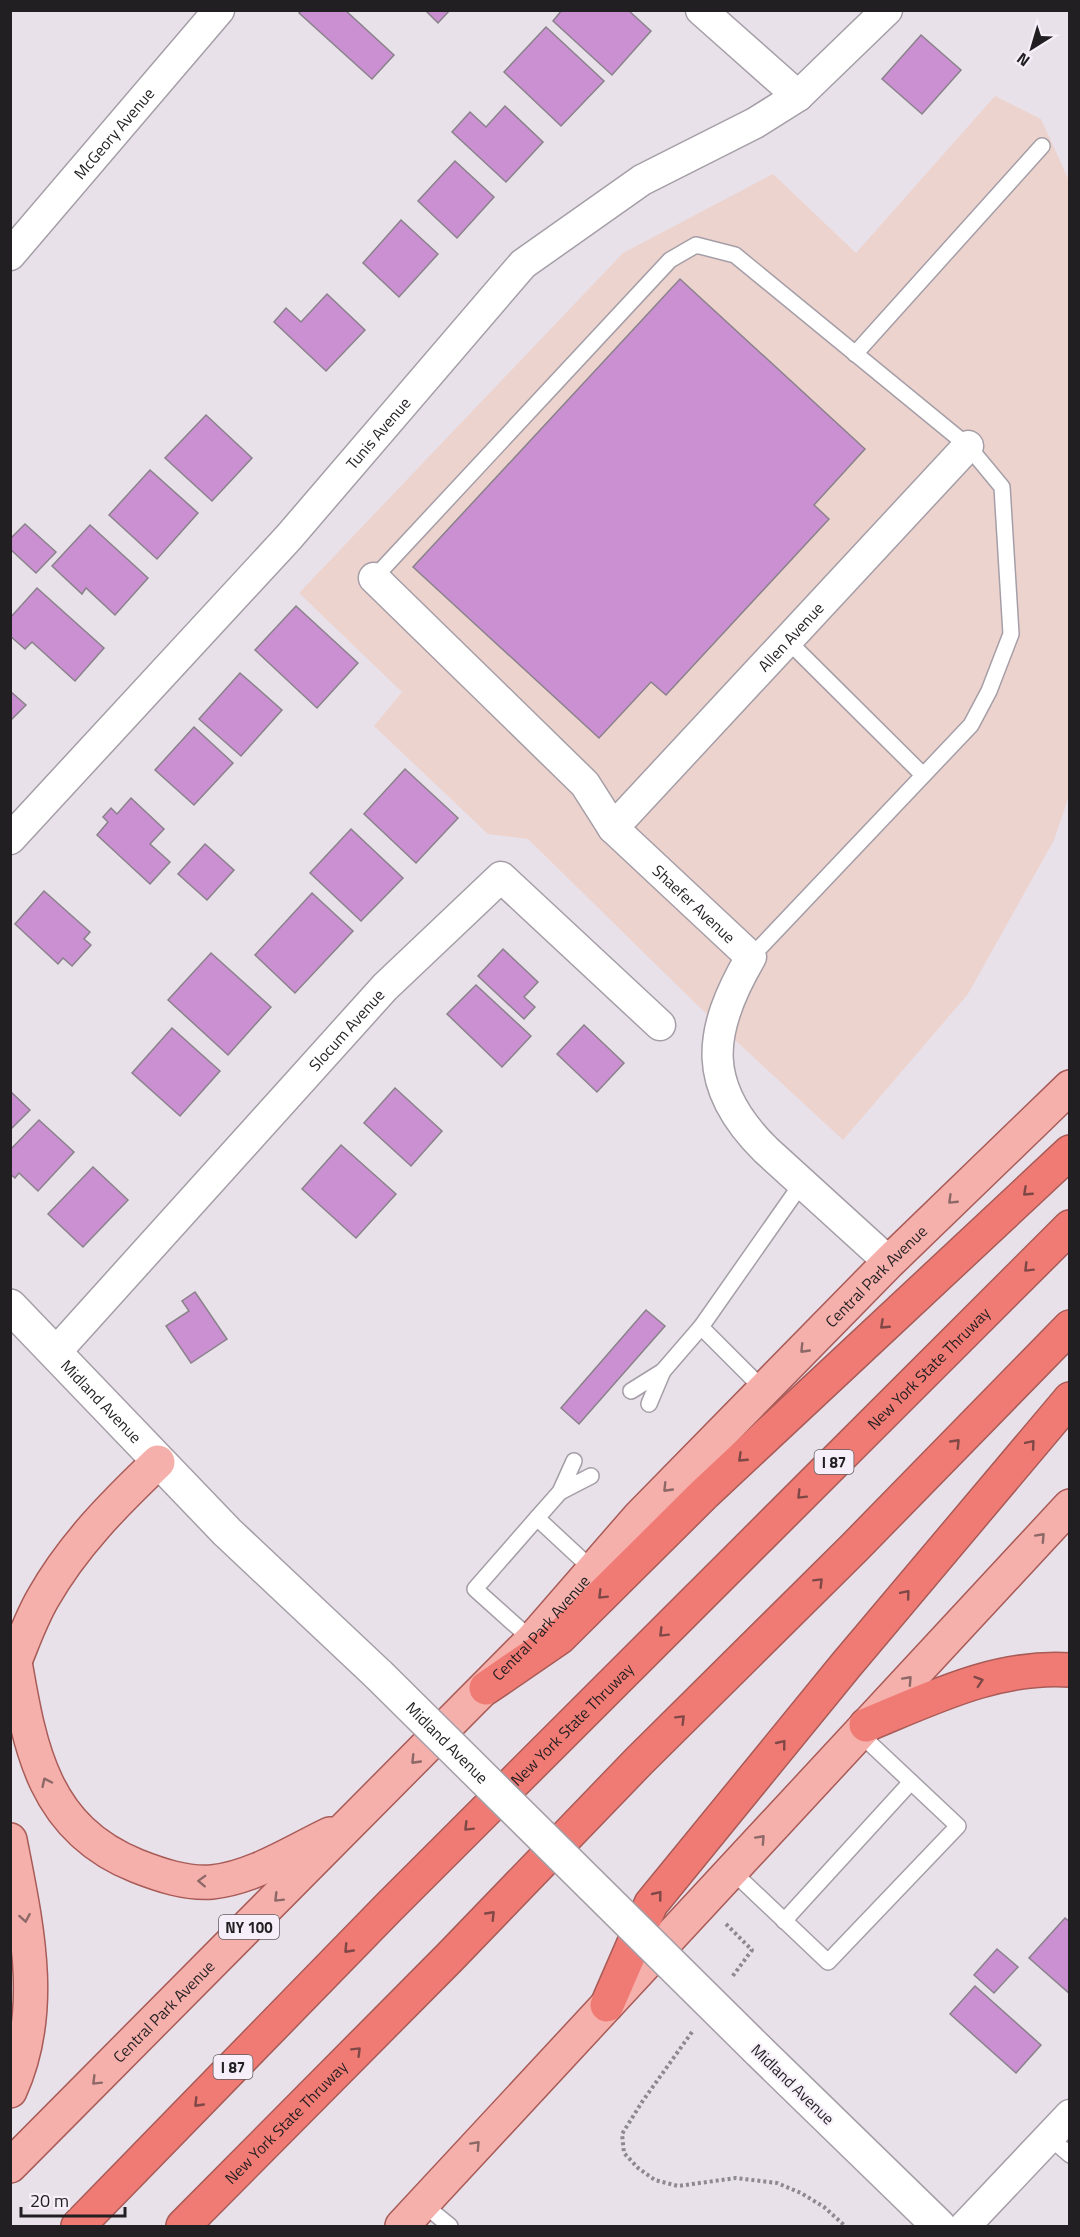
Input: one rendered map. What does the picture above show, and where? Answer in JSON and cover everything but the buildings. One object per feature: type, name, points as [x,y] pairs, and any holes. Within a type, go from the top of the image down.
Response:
[{"type":"highway","points":[[486,1688],[558,1638],[730,1469],[1070,1152]]},
{"type":"highway","name":"New York State Thruway","points":[[78,2226],[389,1907],[1070,1227]]},
{"type":"highway","name":"New York State Thruway","points":[[183,2226],[450,1957],[639,1761],[1070,1327]]},
{"type":"highway","points":[[607,2005],[651,1904],[846,1665],[1070,1399]]},
{"type":"highway","points":[[863,1729],[987,1678],[1017,1671],[1070,1670]]},
{"type":"main road","name":"Central Park Avenue","points":[[10,2166],[486,1688],[532,1640],[639,1517],[889,1262],[1070,1087]]},
{"type":"main road","points":[[158,1462],[100,1520],[57,1575],[33,1617],[13,1668],[29,1735],[49,1789],[63,1812],[82,1832],[126,1862],[174,1879],[213,1882],[258,1868],[353,1823]]},
{"type":"main road","points":[[420,2206],[1070,1506]]},
{"type":"main road","points":[[10,1840],[27,1932],[32,1993],[26,2041],[10,2091]]},
{"type":"street","name":"McGeory Avenue","points":[[10,255],[219,10]]},
{"type":"street","points":[[700,10],[798,96]]},
{"type":"street","name":"Tunis Avenue","points":[[10,839],[289,537],[523,264],[642,180],[755,123],[798,96],[887,10]]},
{"type":"street","name":"Allen Avenue","points":[[613,828],[968,446]]},
{"type":"street","name":"Shaefer Avenue","points":[[374,578],[585,784],[613,828],[751,957],[731,991],[722,1018],[717,1063],[723,1089],[733,1110],[748,1132],[889,1262]]},
{"type":"street","name":"Slocum Avenue","points":[[55,1353],[385,987],[501,877],[660,1025]]},
{"type":"street","name":"Midland Avenue","points":[[10,1306],[227,1532],[379,1675],[939,2226]]},
{"type":"street","points":[[965,2226],[1059,2146],[1070,2115]]},
{"type":"lane","points":[[855,354],[1042,146]]},
{"type":"lane","points":[[374,578],[670,260],[696,245],[735,255],[968,446],[1002,487],[1011,634],[989,691],[972,725],[751,957]]},
{"type":"lane","points":[[787,640],[923,775]]},
{"type":"lane","points":[[631,1391],[663,1371],[702,1327],[802,1183]]},
{"type":"lane","points":[[702,1327],[764,1390]]},
{"type":"lane","points":[[649,1404],[663,1371]]},
{"type":"lane","points":[[532,1640],[475,1589],[560,1492],[574,1461]]},
{"type":"lane","points":[[560,1492],[591,1476]]},
{"type":"lane","points":[[537,1518],[593,1570]]},
{"type":"lane","points":[[732,1871],[828,1962],[850,1930],[912,1865],[958,1826],[911,1782],[863,1729]]},
{"type":"lane","points":[[784,1921],[813,1895],[874,1829],[911,1782]]},
{"type":"lane","points":[[420,2206],[450,2226]]},
{"type":"path","points":[[703,1902],[752,1950],[731,1978]]},
{"type":"path","points":[[697,2026],[642,2102],[622,2134],[624,2153],[654,2180],[678,2186],[736,2178],[777,2183],[801,2193],[824,2207],[845,2226]]},
{"type":"shaded area","points":[[995,96],[1041,119],[1070,183],[1069,796],[1054,840],[968,994],[843,1140],[695,1003],[528,839],[488,834],[374,726],[402,692],[299,593],[623,253],[773,174],[856,253]]}]
